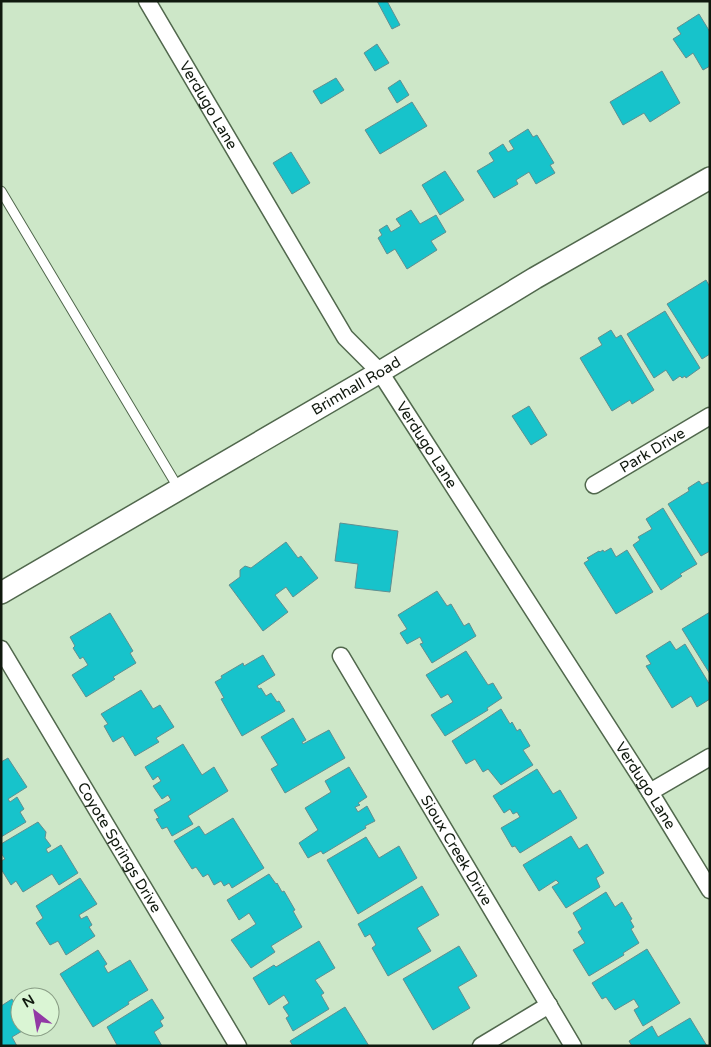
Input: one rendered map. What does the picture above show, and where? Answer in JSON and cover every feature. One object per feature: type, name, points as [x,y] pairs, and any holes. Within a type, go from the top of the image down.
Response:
[{"type":"street","name":"Verdugo Lane","points":[[147,1],[345,337],[380,372],[650,792],[710,890]]},
{"type":"street","name":"Brimhall Road","points":[[1,593],[380,372],[534,278],[710,178]]},
{"type":"street","name":"Park Drive","points":[[594,485],[710,416]]},
{"type":"street","name":"Coyote Springs Drive","points":[[1,649],[238,1046]]},
{"type":"street","name":"Sioux Creek Drive","points":[[341,656],[573,1046]]},
{"type":"street","points":[[650,792],[710,757]]},
{"type":"street","points":[[481,1046],[549,1005]]},
{"type":"lane","points":[[1,191],[179,489]]},
{"type":"building","points":[[377,1],[387,1],[400,25],[392,29]]},
{"type":"building","points":[[699,14],[710,32],[710,66],[703,70],[693,53],[686,58],[673,39],[681,34],[677,28]]},
{"type":"building","points":[[377,44],[389,63],[375,71],[364,53]]},
{"type":"building","points":[[662,71],[680,103],[650,122],[644,113],[623,125],[610,102]]},
{"type":"building","points":[[336,78],[344,90],[321,104],[313,91]]},
{"type":"building","points":[[400,80],[409,95],[397,103],[388,88]]},
{"type":"building","points":[[412,102],[427,126],[380,154],[365,130]]},
{"type":"building","points":[[528,129],[533,137],[537,135],[554,163],[550,165],[555,173],[536,184],[529,172],[516,180],[518,184],[494,198],[477,171],[494,161],[489,153],[503,144],[508,152],[514,149],[509,141]]},
{"type":"building","points":[[291,152],[310,183],[292,194],[273,163]]},
{"type":"building","points":[[445,171],[464,200],[440,215],[422,185]]},
{"type":"building","points":[[411,210],[420,224],[436,215],[446,232],[431,241],[437,250],[407,269],[395,249],[387,254],[378,238],[382,235],[379,230],[387,225],[391,232],[401,226],[396,219]]},
{"type":"building","points":[[706,280],[710,287],[710,354],[702,359],[667,304]]},
{"type":"building","points":[[665,311],[700,368],[686,378],[685,376],[682,378],[680,376],[673,381],[666,370],[654,378],[627,334]]},
{"type":"building","points":[[611,330],[616,338],[621,335],[654,390],[632,404],[630,400],[612,411],[580,358],[602,345],[598,338]]},
{"type":"building","points":[[529,406],[547,435],[531,445],[512,416]]},
{"type":"building","points":[[699,481],[702,485],[708,482],[710,485],[710,551],[701,556],[668,504],[689,491],[688,488]]},
{"type":"building","points":[[663,508],[697,564],[680,574],[682,576],[661,590],[633,545],[640,540],[638,537],[652,529],[646,519]]},
{"type":"building","points":[[340,523],[398,531],[390,592],[355,588],[358,564],[335,561]]},
{"type":"building","points":[[286,542],[298,558],[301,556],[318,578],[293,597],[286,587],[275,595],[288,612],[263,631],[229,585],[240,577],[240,570],[245,566],[251,568]]},
{"type":"building","points":[[611,548],[616,557],[627,550],[653,592],[616,614],[584,563],[589,560],[587,558],[599,551],[603,550],[604,552]]},
{"type":"building","points":[[437,591],[447,606],[451,604],[464,626],[469,623],[476,636],[432,663],[420,644],[423,643],[420,637],[407,644],[400,633],[407,629],[398,615]]},
{"type":"building","points":[[710,612],[710,674],[682,629]]},
{"type":"building","points":[[110,613],[133,651],[130,653],[136,663],[86,697],[72,675],[88,665],[83,657],[80,659],[73,648],[75,646],[70,637]]},
{"type":"building","points":[[670,641],[676,650],[685,644],[710,685],[710,699],[697,707],[691,696],[672,708],[646,666],[651,664],[646,656]]},
{"type":"building","points":[[466,651],[488,685],[493,683],[502,698],[487,708],[488,710],[445,736],[431,715],[453,702],[448,694],[441,698],[426,675]]},
{"type":"building","points":[[263,655],[275,675],[257,686],[259,689],[261,688],[266,696],[271,693],[285,711],[242,736],[221,699],[224,698],[215,682],[222,678],[221,676],[243,663],[244,666]]},
{"type":"building","points":[[141,690],[153,709],[160,705],[174,727],[156,738],[159,742],[135,756],[123,736],[113,742],[104,726],[108,724],[101,714]]},
{"type":"building","points":[[501,709],[510,724],[512,722],[517,731],[520,729],[530,746],[523,750],[533,765],[501,785],[488,769],[483,772],[475,759],[466,764],[452,741]]},
{"type":"building","points":[[293,718],[306,740],[302,742],[303,744],[329,730],[345,758],[285,793],[271,769],[278,765],[261,737]]},
{"type":"building","points":[[183,744],[202,775],[214,767],[228,791],[188,816],[193,824],[172,836],[167,827],[162,829],[156,819],[159,818],[154,810],[171,800],[168,795],[162,799],[153,786],[161,781],[158,776],[153,780],[145,767]]},
{"type":"building","points":[[8,758],[27,787],[8,799],[10,802],[17,797],[24,809],[20,812],[26,822],[1,837],[1,762]]},
{"type":"building","points":[[349,767],[367,797],[358,803],[360,805],[355,807],[358,812],[367,806],[375,821],[323,854],[321,851],[308,858],[299,843],[318,830],[305,808],[331,792],[325,781]]},
{"type":"building","points":[[537,769],[553,794],[560,790],[577,818],[520,853],[515,846],[512,847],[501,828],[520,817],[517,812],[513,814],[510,809],[504,813],[493,796]]},
{"type":"building","points":[[233,818],[264,868],[232,888],[229,883],[224,886],[221,881],[214,885],[208,874],[203,877],[196,867],[192,869],[174,841],[199,826],[205,835]]},
{"type":"building","points":[[38,822],[46,832],[45,838],[51,846],[46,849],[48,853],[61,845],[78,873],[59,885],[52,874],[23,892],[16,881],[11,885],[1,869],[1,861],[5,859],[1,853],[1,844]]},
{"type":"building","points":[[571,836],[579,849],[587,844],[604,873],[596,878],[600,887],[566,908],[552,887],[559,883],[556,880],[539,891],[523,865]]},
{"type":"building","points":[[366,837],[379,858],[399,846],[417,878],[358,914],[327,860]]},
{"type":"building","points":[[269,874],[282,892],[284,891],[302,927],[271,946],[275,952],[251,968],[231,940],[256,924],[249,913],[239,920],[227,900]]},
{"type":"building","points":[[80,878],[97,904],[79,915],[81,919],[87,916],[92,925],[89,927],[95,936],[66,955],[58,941],[50,945],[36,923],[43,918],[36,906]]},
{"type":"building","points":[[422,886],[439,915],[417,928],[431,951],[388,976],[372,948],[376,945],[370,934],[365,937],[358,924]]},
{"type":"building","points":[[606,892],[615,907],[622,902],[632,919],[630,920],[634,927],[631,929],[639,943],[623,953],[624,955],[589,976],[573,950],[585,943],[578,932],[582,929],[573,913]]},
{"type":"building","points":[[319,941],[335,968],[315,980],[324,993],[321,995],[329,1009],[293,1031],[286,1018],[289,1016],[283,1007],[289,1003],[284,995],[269,1005],[253,978],[274,965],[276,967]]},
{"type":"building","points":[[459,946],[477,976],[458,987],[470,1008],[433,1030],[403,979]]},
{"type":"building","points":[[647,949],[680,1003],[643,1026],[634,1010],[639,1007],[634,999],[615,1010],[606,997],[602,999],[592,983]]},
{"type":"building","points":[[98,950],[107,964],[104,966],[108,973],[130,960],[148,990],[93,1027],[60,974]]},
{"type":"building","points":[[152,999],[164,1018],[160,1021],[163,1026],[154,1032],[162,1046],[116,1046],[107,1027]]},
{"type":"building","points":[[10,1000],[10,1037],[12,1037],[17,1046],[1,1046],[1,1006]]},
{"type":"building","points":[[345,1007],[369,1046],[293,1046],[290,1041]]},
{"type":"building","points":[[690,1018],[707,1046],[632,1046],[629,1041],[652,1026],[658,1037]]}]
